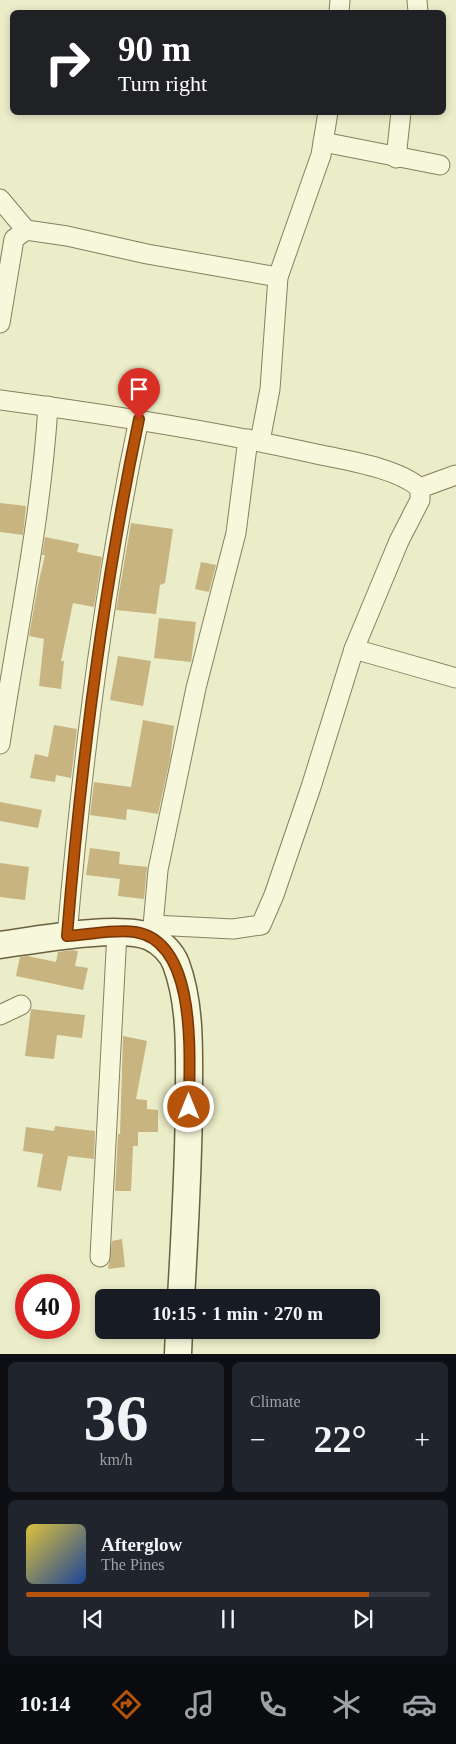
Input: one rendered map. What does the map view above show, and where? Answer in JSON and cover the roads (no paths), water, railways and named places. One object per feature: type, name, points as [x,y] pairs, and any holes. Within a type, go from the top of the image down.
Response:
[{"type":"street","points":[[182,1289],[188,1177],[189,1065],[184,993],[175,963],[152,931],[158,870],[194,697],[236,533],[254,440],[270,389],[278,277],[321,155],[328,115]]},
{"type":"street","points":[[396,158],[400,115]]},
{"type":"street","points":[[323,142],[396,158],[440,165]]},
{"type":"street","points":[[0,199],[26,230],[67,236],[147,254],[278,277]]},
{"type":"street","points":[[0,324],[14,239],[26,230]]},
{"type":"street","points":[[0,400],[139,419],[254,440],[383,470],[413,482],[420,488],[420,500],[390,562],[354,649],[311,787],[274,895],[261,926],[233,929],[117,932],[67,936],[0,945]]},
{"type":"street","points":[[0,744],[18,622],[34,539],[45,463],[48,406]]},
{"type":"street","points":[[67,936],[78,807],[101,619],[139,419]]},
{"type":"street","points":[[420,488],[456,475]]},
{"type":"street","points":[[354,649],[456,678]]},
{"type":"street","points":[[100,1258],[117,932]]},
{"type":"street","points":[[0,1015],[21,1005]]},
{"type":"street","points":[[178,1354],[179,1339]]}]
